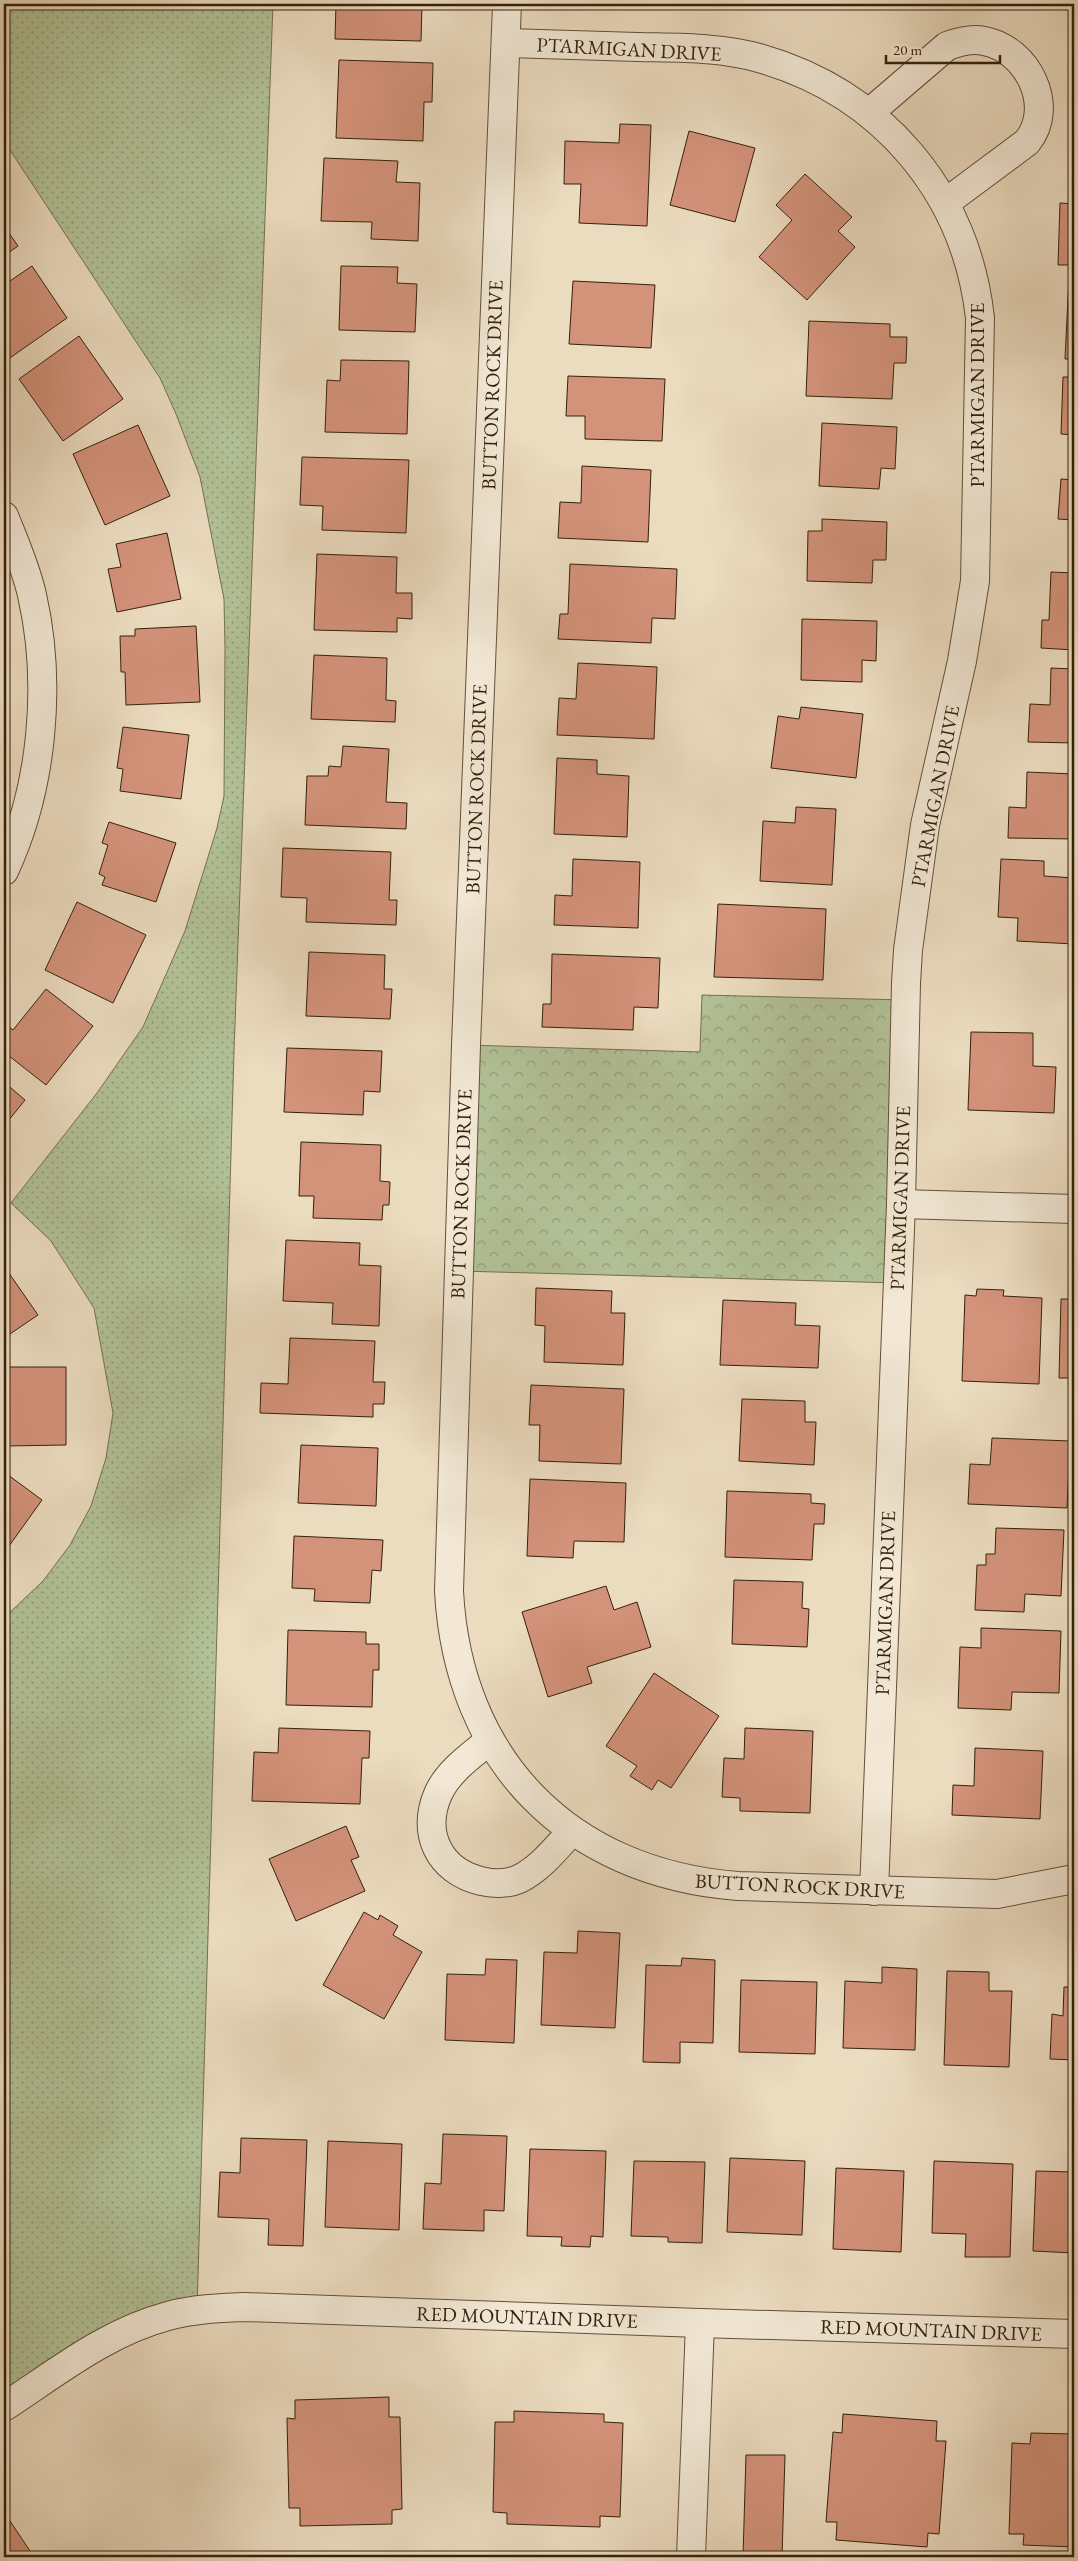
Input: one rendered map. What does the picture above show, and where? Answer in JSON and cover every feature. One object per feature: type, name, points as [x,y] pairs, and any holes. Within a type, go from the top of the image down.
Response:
[{"type":"street","name":"BUTTON ROCK DRIVE","points":[[508,4],[466,1045],[449,1591],[451,1623],[457,1655],[469,1692],[490,1740],[521,1786],[542,1808],[572,1831],[636,1863],[674,1877],[705,1884],[874,1892],[996,1894],[1074,1879]]},
{"type":"street","points":[[869,113],[947,46],[962,41],[984,40],[1002,47],[1018,59],[1028,72],[1036,89],[1039,106],[1034,133],[1026,142],[944,203]]},
{"type":"street","name":"PTARMIGAN DRIVE","points":[[506,44],[680,48],[719,51],[758,58],[797,72],[829,87],[869,113],[915,160],[957,226],[976,283],[980,318],[975,580],[962,661],[925,824],[909,942],[905,1000],[901,1204],[874,1892]]},
{"type":"street","points":[[4,516],[32,594],[40,644],[42,703],[35,771],[21,822],[4,870]]},
{"type":"street","points":[[901,1204],[1074,1209]]},
{"type":"street","points":[[490,1740],[456,1768],[438,1792],[431,1826],[434,1844],[442,1859],[472,1879],[496,1883],[512,1881],[540,1865],[572,1831]]},
{"type":"street","name":"RED MOUNTAIN DRIVE","points":[[4,2407],[108,2340],[168,2316],[197,2310],[245,2307],[700,2324],[1074,2334]]},
{"type":"street","points":[[691,2557],[700,2324]]},
{"type":"green space","points":[[4,4],[273,4],[234,1051],[197,2310],[4,2407],[4,1618],[43,1581],[70,1545],[91,1506],[106,1458],[113,1413],[94,1308],[51,1241],[11,1203],[97,1093],[143,1027],[185,931],[217,828],[224,796],[225,648],[224,599],[200,477],[176,414],[160,378],[4,141]]},
{"type":"green space","points":[[702,995],[905,1000],[898,1283],[459,1271],[466,1045],[700,1052]]},
{"type":"building","points":[[336,4],[422,4],[421,41],[335,39]]},
{"type":"building","points":[[339,60],[433,63],[432,102],[424,102],[423,141],[336,138]]},
{"type":"building","points":[[620,124],[651,125],[647,226],[579,223],[581,184],[564,184],[565,141],[619,143]]},
{"type":"building","points":[[689,131],[755,148],[735,222],[670,205]]},
{"type":"building","points":[[324,158],[398,161],[396,182],[420,183],[418,241],[371,239],[372,222],[321,221]]},
{"type":"building","points":[[805,174],[852,217],[838,231],[855,247],[807,300],[759,257],[792,220],[776,205]]},
{"type":"building","points":[[1060,203],[1074,204],[1074,265],[1058,265]]},
{"type":"building","points":[[4,226],[18,246],[4,256]]},
{"type":"building","points":[[32,266],[67,318],[7,360],[4,355],[4,285]]},
{"type":"building","points":[[341,266],[398,267],[397,283],[417,284],[415,332],[339,330]]},
{"type":"building","points":[[1069,277],[1074,277],[1074,359],[1065,359]]},
{"type":"building","points":[[573,281],[655,285],[651,348],[569,344]]},
{"type":"building","points":[[809,321],[890,324],[890,337],[907,337],[906,363],[894,363],[892,399],[806,396]]},
{"type":"building","points":[[79,336],[123,399],[63,441],[19,379]]},
{"type":"building","points":[[341,360],[409,361],[407,434],[325,432],[327,380],[340,381]]},
{"type":"building","points":[[568,376],[665,379],[662,441],[585,439],[585,416],[566,416]]},
{"type":"building","points":[[1063,377],[1074,377],[1074,435],[1061,434]]},
{"type":"building","points":[[822,423],[897,427],[895,469],[881,468],[879,489],[819,486]]},
{"type":"building","points":[[138,425],[170,496],[105,525],[73,454]]},
{"type":"building","points":[[302,457],[409,460],[406,533],[322,530],[323,506],[300,505]]},
{"type":"building","points":[[582,466],[651,470],[648,542],[558,538],[560,502],[581,503]]},
{"type":"building","points":[[1061,479],[1074,480],[1074,544],[1071,544],[1073,520],[1058,519]]},
{"type":"building","points":[[822,519],[887,522],[886,560],[873,560],[872,583],[807,581],[808,531],[822,531]]},
{"type":"building","points":[[167,533],[181,599],[117,612],[108,569],[121,567],[116,544]]},
{"type":"building","points":[[317,554],[397,557],[396,593],[412,593],[412,619],[397,618],[397,632],[314,630]]},
{"type":"building","points":[[570,564],[677,569],[675,619],[652,618],[651,643],[558,639],[560,614],[568,614]]},
{"type":"building","points":[[1051,572],[1074,573],[1074,650],[1041,648],[1042,620],[1049,620]]},
{"type":"building","points":[[802,619],[877,621],[876,661],[862,660],[862,682],[801,680]]},
{"type":"building","points":[[196,626],[200,702],[126,705],[125,672],[121,672],[120,636],[135,636],[135,629]]},
{"type":"building","points":[[314,655],[387,658],[386,700],[396,701],[395,722],[311,719]]},
{"type":"building","points":[[578,663],[657,667],[654,739],[557,735],[559,698],[576,699]]},
{"type":"building","points":[[1051,668],[1074,669],[1074,743],[1028,742],[1030,704],[1050,705]]},
{"type":"building","points":[[801,707],[863,714],[856,778],[771,768],[778,716],[799,719]]},
{"type":"building","points":[[123,727],[189,735],[181,799],[120,791],[123,769],[117,768]]},
{"type":"building","points":[[343,746],[389,749],[386,802],[407,803],[406,829],[305,825],[307,776],[328,776],[329,766],[341,767]]},
{"type":"building","points":[[557,758],[597,760],[597,774],[629,776],[627,837],[554,834]]},
{"type":"building","points":[[1027,772],[1074,774],[1074,839],[1008,838],[1009,807],[1026,808]]},
{"type":"building","points":[[796,807],[836,809],[832,885],[760,881],[763,821],[795,823]]},
{"type":"building","points":[[109,822],[176,843],[156,902],[102,885],[105,877],[99,874],[108,845],[102,843]]},
{"type":"building","points":[[283,848],[391,852],[389,900],[397,900],[396,925],[306,922],[307,898],[281,897]]},
{"type":"building","points":[[573,859],[640,862],[638,928],[554,925],[555,895],[572,896]]},
{"type":"building","points":[[1001,859],[1044,861],[1044,876],[1074,878],[1074,944],[1017,941],[1018,918],[998,917]]},
{"type":"building","points":[[77,902],[146,935],[113,1003],[45,970]]},
{"type":"building","points":[[718,904],[826,909],[823,980],[714,977]]},
{"type":"building","points":[[309,952],[385,955],[384,989],[392,989],[390,1019],[306,1016]]},
{"type":"building","points":[[552,954],[660,958],[658,1008],[634,1007],[633,1030],[542,1027],[543,1004],[551,1004]]},
{"type":"building","points":[[46,989],[93,1026],[46,1085],[4,1052],[4,1026],[5,1024],[13,1030]]},
{"type":"building","points":[[971,1032],[1033,1033],[1033,1066],[1056,1067],[1054,1113],[968,1110]]},
{"type":"building","points":[[287,1048],[382,1051],[380,1092],[364,1091],[363,1115],[284,1112]]},
{"type":"building","points":[[4,1082],[25,1100],[4,1126]]},
{"type":"building","points":[[301,1142],[381,1145],[380,1181],[390,1182],[389,1205],[383,1205],[382,1220],[313,1218],[314,1196],[299,1196]]},
{"type":"building","points":[[286,1240],[360,1243],[359,1265],[381,1266],[379,1326],[332,1324],[333,1303],[283,1301]]},
{"type":"building","points":[[4,1266],[38,1315],[4,1338]]},
{"type":"building","points":[[536,1288],[612,1291],[611,1313],[625,1313],[623,1365],[544,1362],[545,1326],[535,1325]]},
{"type":"building","points":[[977,1289],[1004,1290],[1003,1296],[1042,1298],[1039,1384],[962,1381],[965,1295],[976,1296]]},
{"type":"building","points":[[1061,1299],[1074,1299],[1074,1378],[1059,1378]]},
{"type":"building","points":[[723,1300],[796,1303],[795,1325],[820,1326],[818,1368],[720,1365]]},
{"type":"building","points":[[290,1338],[375,1341],[373,1382],[385,1382],[384,1404],[373,1404],[373,1417],[260,1413],[261,1383],[288,1384]]},
{"type":"building","points":[[4,1367],[66,1367],[66,1445],[4,1446]]},
{"type":"building","points":[[531,1385],[624,1389],[621,1464],[539,1461],[540,1425],[529,1425]]},
{"type":"building","points":[[742,1399],[805,1401],[805,1422],[816,1422],[814,1465],[739,1461]]},
{"type":"building","points":[[992,1438],[1070,1441],[1067,1508],[968,1504],[970,1464],[990,1465]]},
{"type":"building","points":[[301,1445],[378,1448],[376,1506],[298,1503]]},
{"type":"building","points":[[4,1472],[42,1500],[4,1553]]},
{"type":"building","points":[[530,1479],[626,1483],[624,1542],[574,1541],[573,1558],[527,1556]]},
{"type":"building","points":[[727,1491],[811,1494],[811,1503],[825,1504],[824,1524],[814,1524],[812,1560],[725,1557]]},
{"type":"building","points":[[996,1528],[1064,1530],[1061,1596],[1025,1594],[1024,1612],[975,1610],[977,1565],[986,1565],[986,1554],[995,1554]]},
{"type":"building","points":[[294,1536],[383,1540],[381,1571],[372,1570],[370,1603],[314,1601],[315,1589],[292,1588]]},
{"type":"building","points":[[734,1580],[803,1582],[802,1608],[809,1609],[807,1647],[732,1644]]},
{"type":"building","points":[[606,1586],[614,1610],[637,1602],[651,1647],[587,1667],[592,1683],[548,1697],[522,1612]]},
{"type":"building","points":[[981,1628],[1061,1631],[1059,1693],[1012,1692],[1011,1710],[958,1708],[960,1647],[981,1648]]},
{"type":"building","points":[[288,1630],[366,1632],[366,1644],[379,1644],[379,1670],[373,1670],[372,1707],[286,1705]]},
{"type":"building","points":[[654,1673],[719,1716],[671,1788],[658,1780],[652,1790],[630,1776],[637,1766],[606,1746]]},
{"type":"building","points":[[279,1728],[370,1731],[369,1758],[362,1758],[360,1804],[252,1801],[254,1752],[278,1753]]},
{"type":"building","points":[[745,1728],[813,1731],[810,1813],[740,1811],[740,1798],[722,1797],[724,1758],[744,1759]]},
{"type":"building","points":[[975,1748],[1043,1751],[1040,1819],[952,1815],[953,1785],[974,1786]]},
{"type":"building","points":[[346,1826],[359,1857],[351,1860],[365,1891],[296,1921],[269,1859]]},
{"type":"building","points":[[364,1912],[378,1920],[380,1915],[398,1926],[393,1935],[422,1952],[384,2019],[323,1985]]},
{"type":"building","points":[[578,1931],[620,1933],[615,2028],[541,2025],[544,1952],[577,1953]]},
{"type":"building","points":[[682,1958],[715,1960],[713,2043],[680,2042],[680,2063],[643,2062],[646,1965],[681,1966]]},
{"type":"building","points":[[486,1959],[517,1960],[514,2043],[445,2040],[447,1974],[485,1975]]},
{"type":"building","points":[[882,1967],[917,1969],[915,2050],[843,2048],[845,1981],[882,1983]]},
{"type":"building","points":[[947,1971],[989,1972],[989,1991],[1012,1991],[1009,2067],[944,2065]]},
{"type":"building","points":[[741,1980],[817,1982],[815,2054],[739,2052]]},
{"type":"building","points":[[1064,1987],[1074,1987],[1074,2060],[1050,2059],[1052,2014],[1063,2016]]},
{"type":"building","points":[[443,2134],[507,2136],[504,2211],[484,2210],[484,2231],[423,2229],[425,2183],[441,2184]]},
{"type":"building","points":[[241,2138],[307,2140],[303,2246],[268,2245],[269,2219],[218,2217],[220,2172],[240,2173]]},
{"type":"building","points":[[328,2141],[402,2144],[399,2230],[325,2227]]},
{"type":"building","points":[[530,2149],[606,2151],[603,2237],[591,2236],[590,2247],[561,2246],[562,2237],[527,2236]]},
{"type":"building","points":[[730,2158],[805,2161],[802,2235],[727,2232]]},
{"type":"building","points":[[634,2161],[705,2162],[702,2243],[668,2242],[668,2237],[631,2236]]},
{"type":"building","points":[[934,2161],[1013,2164],[1010,2257],[965,2257],[966,2234],[932,2233]]},
{"type":"building","points":[[836,2168],[904,2171],[901,2252],[833,2249]]},
{"type":"building","points":[[1036,2171],[1074,2172],[1074,2253],[1033,2251]]},
{"type":"building","points":[[389,2397],[389,2417],[400,2417],[402,2509],[392,2510],[392,2524],[300,2526],[300,2508],[289,2508],[287,2418],[295,2419],[295,2400]]},
{"type":"building","points":[[514,2411],[604,2414],[604,2422],[623,2423],[620,2517],[600,2516],[600,2527],[507,2524],[507,2513],[493,2512],[495,2422],[514,2422]]},
{"type":"building","points":[[843,2414],[937,2421],[936,2441],[946,2441],[939,2534],[928,2533],[927,2547],[836,2540],[837,2522],[826,2522],[833,2432],[842,2433]]},
{"type":"building","points":[[1031,2433],[1074,2434],[1074,2547],[1023,2545],[1024,2534],[1009,2534],[1012,2443],[1030,2444]]},
{"type":"building","points":[[746,2455],[785,2455],[782,2557],[743,2557]]},
{"type":"building","points":[[4,2512],[34,2557],[4,2557]]}]
